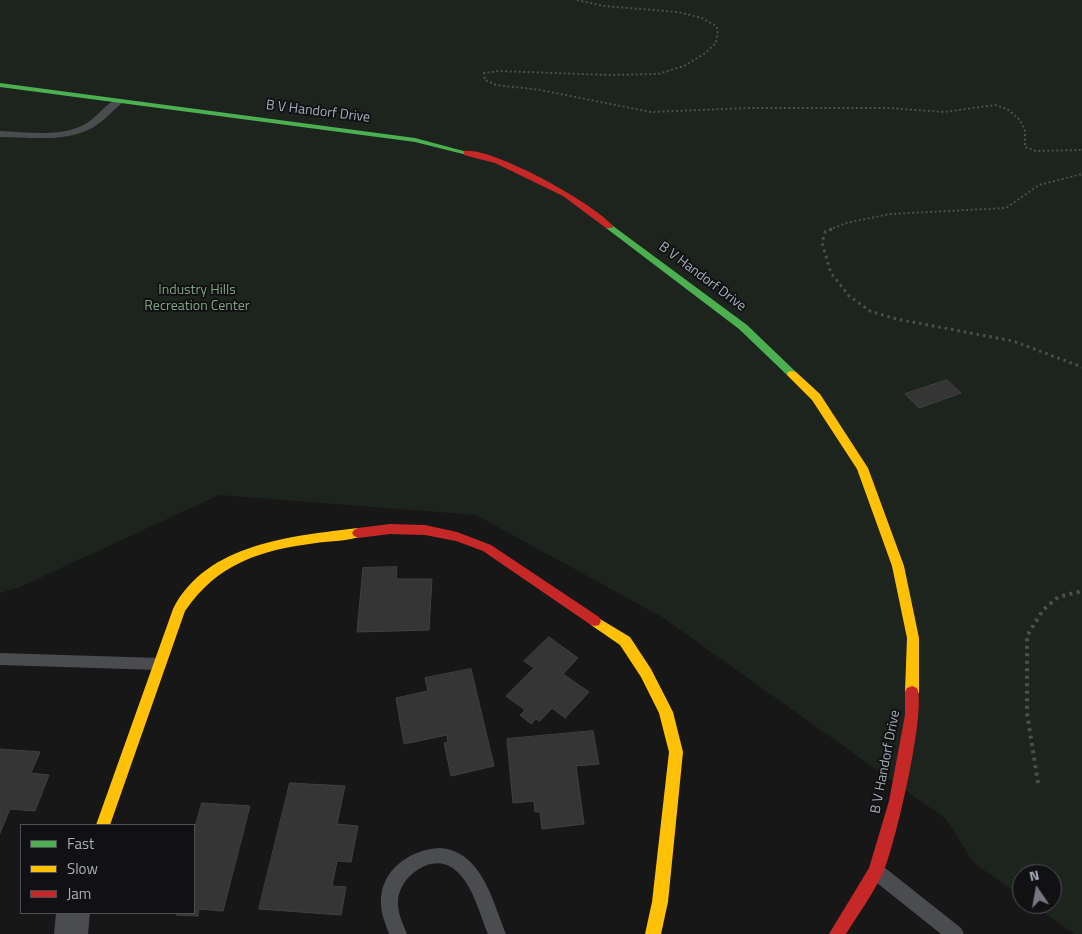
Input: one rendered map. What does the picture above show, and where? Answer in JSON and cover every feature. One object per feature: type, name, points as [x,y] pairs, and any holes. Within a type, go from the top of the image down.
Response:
[{"type":"street","name":"B V Handorf Drive","points":[[0,85],[415,140],[498,160],[566,194],[743,327],[816,397],[862,468],[898,566],[914,638],[912,715],[896,801],[876,871],[837,934]]},
{"type":"street","points":[[103,824],[179,609],[197,585],[224,565],[250,551],[280,543],[390,529],[425,530],[458,537],[487,548],[625,641],[646,673],[666,712],[676,752],[660,902],[653,934]]},
{"type":"street","points":[[72,934],[73,914]]},
{"type":"lane","points":[[0,134],[55,134],[74,131],[90,125],[118,102]]},
{"type":"lane","points":[[0,659],[159,664]]},
{"type":"lane","points":[[398,934],[390,911],[390,895],[395,878],[408,866],[422,858],[438,856],[455,859],[470,873],[497,934]]},
{"type":"lane","points":[[876,871],[955,934]]},
{"type":"path","points":[[577,0],[604,6],[678,12],[702,18],[716,26],[718,30],[716,43],[704,54],[684,66],[658,74],[608,75],[499,71],[484,74],[485,80],[496,85],[540,90],[651,112],[749,108],[888,108],[944,112],[995,105],[1007,109],[1020,120],[1025,131],[1025,147],[1036,151],[1082,150]]},
{"type":"path","points":[[1082,174],[1037,186],[1006,208],[919,212],[860,218],[825,232],[822,242],[831,273],[849,296],[870,311],[896,319],[1013,342],[1082,367]]},
{"type":"path","points":[[1038,783],[1027,713],[1027,636],[1043,610],[1058,597],[1082,591]]},
{"type":"green space","name":"Industry Hills Recreation Center","points":[[0,0],[1082,0],[1082,934],[1075,934],[1046,914],[1062,914],[1062,864],[1012,864],[1012,890],[974,863],[946,819],[662,617],[476,515],[219,495],[20,587],[0,593]]},
{"type":"building","points":[[947,380],[961,393],[919,408],[905,394]]},
{"type":"building","points":[[397,567],[396,579],[432,579],[429,630],[357,632],[363,568]]},
{"type":"building","points":[[549,637],[578,658],[563,674],[589,692],[565,718],[552,708],[540,721],[536,719],[531,724],[520,715],[525,710],[506,696],[534,668],[524,661]]},
{"type":"building","points":[[471,669],[494,766],[451,776],[444,743],[448,742],[447,735],[404,744],[396,698],[428,691],[425,678]]},
{"type":"building","points":[[593,731],[599,764],[576,766],[584,824],[542,829],[540,812],[535,812],[534,801],[513,803],[507,739]]},
{"type":"building","points":[[0,749],[40,752],[31,773],[49,775],[35,811],[10,809],[0,833]]},
{"type":"building","points":[[290,783],[345,786],[337,824],[358,826],[351,862],[337,861],[332,886],[346,887],[341,915],[259,909]]},
{"type":"building","points":[[202,803],[250,806],[223,911],[199,909],[198,916],[176,915],[195,914],[195,828]]},
{"type":"traffic: fast","points":[[0,85],[415,140],[467,153]]},
{"type":"traffic: fast","points":[[609,226],[743,327],[792,374]]},
{"type":"traffic: slow","points":[[792,374],[816,397],[862,468],[898,566],[913,638],[912,692]]},
{"type":"traffic: slow","points":[[103,824],[179,609],[192,590],[214,571],[233,560],[253,552],[294,541],[358,533]]},
{"type":"traffic: slow","points":[[595,621],[625,641],[646,673],[666,712],[676,752],[660,902],[653,934]]},
{"type":"traffic: jam","points":[[467,153],[498,161],[566,194],[609,226]]},
{"type":"traffic: jam","points":[[358,533],[390,529],[425,530],[457,537],[487,548],[595,621]]},
{"type":"traffic: jam","points":[[837,934],[876,871],[896,801],[912,715],[912,692]]}]
